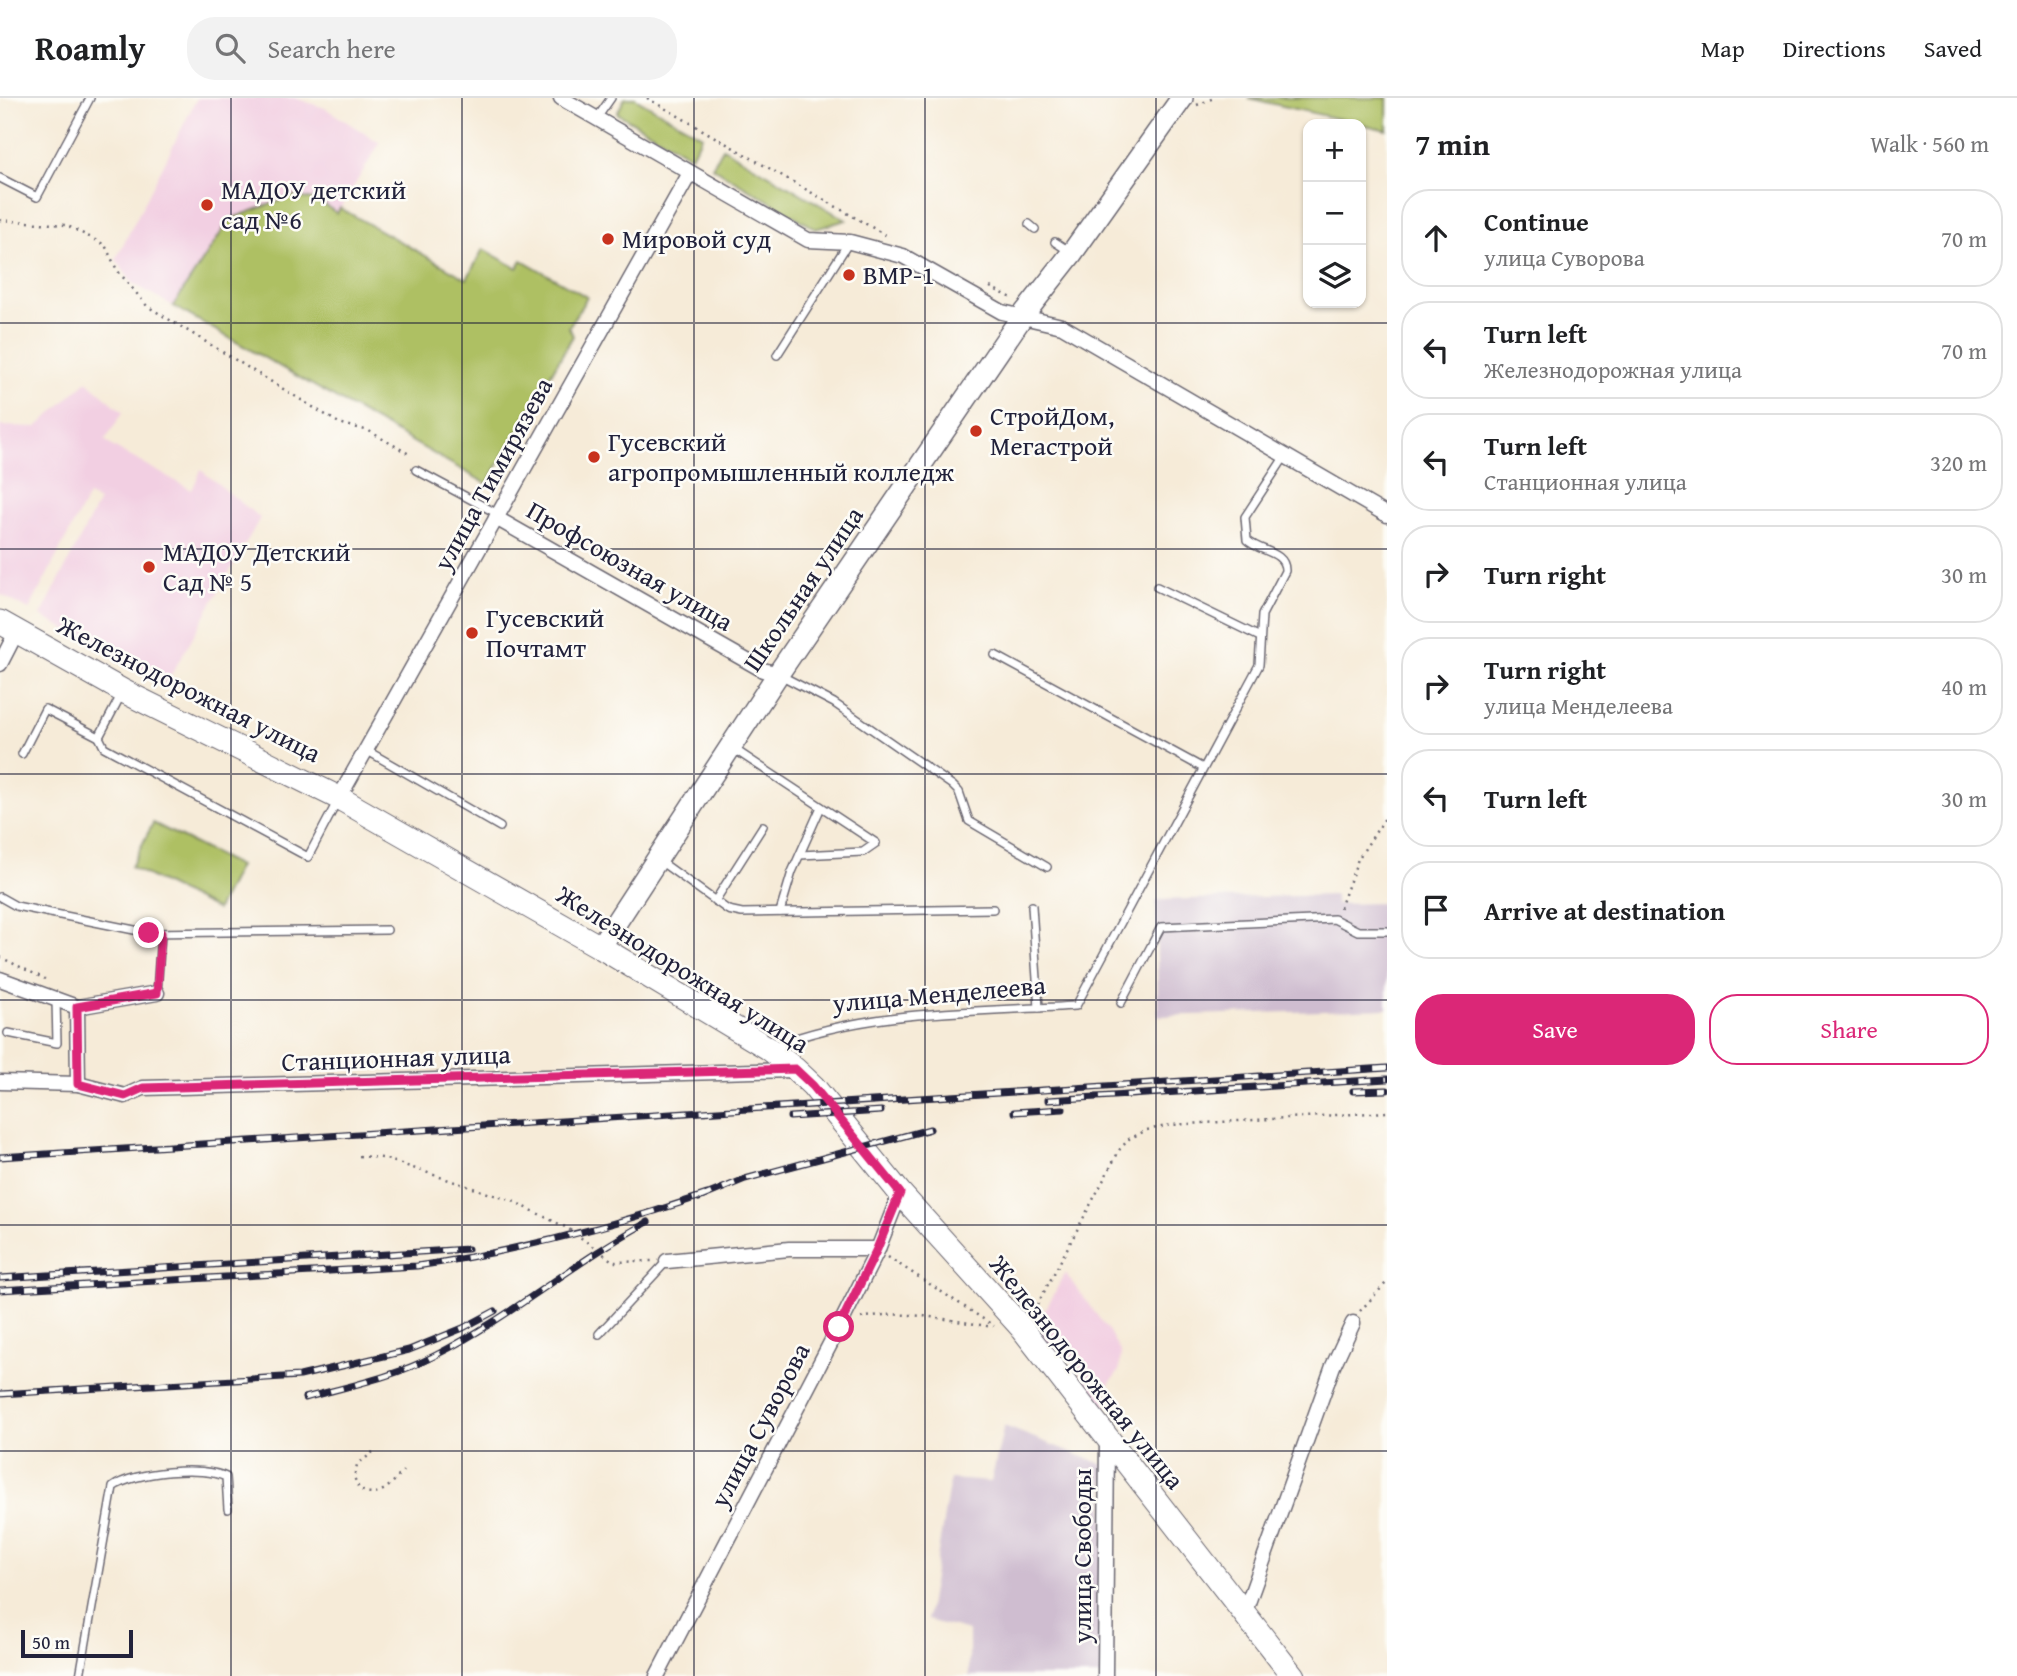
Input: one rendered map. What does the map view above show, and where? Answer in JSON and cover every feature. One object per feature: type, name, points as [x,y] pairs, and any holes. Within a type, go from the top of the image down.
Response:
[{"type":"main road","name":"Школьная улица","points":[[600,947],[778,674],[1021,318],[1063,248],[1182,98]]},
{"type":"main road","name":"Железнодорожная улица","points":[[9,627],[123,691],[340,798],[600,947],[768,1048],[795,1069],[813,1086],[900,1193],[1021,1327],[1293,1676]]},
{"type":"street","points":[[561,98],[808,240],[850,242],[903,256],[1002,312],[1062,326],[1387,515]]},
{"type":"street","name":"улица Тимирязева","points":[[340,798],[690,173]]},
{"type":"street","name":"Профсоюзная улица","points":[[497,516],[762,670],[778,674]]},
{"type":"street","points":[[0,664],[9,627]]},
{"type":"street","points":[[0,979],[77,1007],[157,993]]},
{"type":"street","points":[[77,1007],[78,1084]]},
{"type":"street","name":"Станционная улица","points":[[0,1082],[78,1084],[125,1096],[143,1088],[795,1069]]},
{"type":"street","name":"улица Суворова","points":[[657,1676],[839,1327],[877,1249],[900,1193]]},
{"type":"street","points":[[667,1261],[789,1249],[877,1249]]},
{"type":"street","points":[[1244,1614],[1333,1366],[1353,1323]]},
{"type":"street","name":"улица Свободы","points":[[1105,1676],[1107,1437]]},
{"type":"lane","points":[[0,178],[37,197],[90,98]]},
{"type":"lane","points":[[597,118],[611,98]]},
{"type":"lane","points":[[777,355],[850,242]]},
{"type":"lane","points":[[995,654],[1203,768],[1259,665],[1262,615],[1284,571],[1285,564],[1280,557],[1253,546],[1247,540],[1245,517],[1284,456]]},
{"type":"lane","points":[[416,470],[497,516]]},
{"type":"lane","points":[[1157,587],[1260,637]]},
{"type":"lane","points":[[778,674],[834,703],[952,785],[959,792],[969,821],[1046,867]]},
{"type":"lane","points":[[99,737],[123,691]]},
{"type":"lane","points":[[22,754],[45,709],[99,737],[104,747],[308,856],[340,798]]},
{"type":"lane","points":[[730,747],[876,843],[863,852],[800,855]]},
{"type":"lane","points":[[366,750],[500,827]]},
{"type":"lane","name":"улица Менделеева","points":[[768,1048],[833,1026],[894,1017],[1076,1006],[1203,768]]},
{"type":"lane","points":[[780,912],[800,855],[821,807]]},
{"type":"lane","points":[[715,901],[762,826]]},
{"type":"lane","points":[[657,859],[728,910],[742,913],[993,909]]},
{"type":"lane","points":[[0,898],[16,906],[161,933],[387,930]]},
{"type":"lane","points":[[1032,906],[1040,1008]]},
{"type":"lane","points":[[1121,1003],[1161,927],[1335,919],[1358,931],[1387,930]]},
{"type":"lane","points":[[157,993],[161,933]]},
{"type":"lane","points":[[8,1033],[57,1043],[56,999]]},
{"type":"lane","points":[[599,1334],[667,1261]]},
{"type":"lane","points":[[80,1676],[113,1487],[123,1479],[144,1475],[214,1471],[226,1477],[228,1509]]},
{"type":"path","points":[[647,98],[889,237]]},
{"type":"path","points":[[0,220],[66,225],[105,245],[117,271],[147,306],[339,423],[369,430],[409,454]]},
{"type":"path","points":[[988,286],[1013,298]]},
{"type":"path","points":[[1335,919],[1358,859],[1387,815]]},
{"type":"path","points":[[0,957],[56,984]]},
{"type":"path","points":[[1021,1327],[1039,1306],[1107,1170],[1129,1139],[1171,1125],[1387,1112]]},
{"type":"path","points":[[359,1156],[396,1161],[515,1202],[569,1229],[614,1262],[667,1261]]},
{"type":"path","points":[[839,1327],[859,1318],[891,1312],[997,1328],[943,1296],[877,1249]]},
{"type":"path","points":[[1353,1323],[1364,1305],[1387,1282]]},
{"type":"path","points":[[373,1452],[356,1465],[354,1477],[359,1489],[377,1494],[387,1489],[403,1472]]},
{"type":"shaded area","name":"МАДОУ детский сад №6","points":[[197,98],[295,98],[325,108],[380,143],[337,214],[318,201],[230,219],[173,306],[132,283],[116,259]]},
{"type":"shaded area","name":"МАДОУ Детский Сад № 5","points":[[87,381],[123,412],[105,440],[113,447],[192,490],[201,470],[260,518],[166,684],[41,616],[99,501],[88,496],[29,610],[0,594],[0,426],[37,427]]},
{"type":"shaded area","points":[[1335,895],[1336,904],[1387,903],[1387,1009],[1158,1016],[1156,900]]},
{"type":"shaded area","points":[[1065,1273],[1108,1330],[1121,1353],[1119,1371],[1108,1385],[1104,1421],[1079,1384],[1084,1378],[1062,1349],[1055,1355],[1031,1326],[1047,1307]]},
{"type":"shaded area","points":[[1004,1426],[1104,1465],[1104,1676],[969,1676],[969,1631],[927,1620],[950,1479],[991,1482]]},
{"type":"green space","points":[[625,98],[635,98],[702,136],[691,156],[617,113]]},
{"type":"green space","points":[[1248,98],[1387,98],[1387,130],[1366,125],[1366,119],[1339,119]]},
{"type":"green space","points":[[723,148],[846,220],[816,229],[712,167]]},
{"type":"green space","points":[[293,196],[318,201],[337,213],[340,208],[467,279],[483,249],[517,268],[522,260],[587,297],[569,327],[573,336],[487,484],[173,306],[230,219]]},
{"type":"green space","points":[[153,823],[239,866],[217,910],[131,867]]},
{"type":"railway","points":[[0,1157],[1387,1068]]},
{"type":"railway","points":[[1048,1100],[1387,1079]]},
{"type":"railway","points":[[1353,1091],[1387,1090]]},
{"type":"railway","points":[[1014,1112],[1063,1109]]},
{"type":"railway","points":[[790,1117],[881,1111]]},
{"type":"railway","points":[[699,1198],[745,1179],[930,1129]]},
{"type":"railway","points":[[0,1290],[417,1266],[564,1237],[707,1194]]},
{"type":"railway","points":[[305,1398],[388,1375],[436,1355],[490,1324],[648,1222]]},
{"type":"railway","points":[[0,1278],[468,1249]]},
{"type":"railway","points":[[0,1394],[300,1376],[409,1350],[463,1328],[495,1311]]},
{"type":"place","name":"МАДОУ детский сад №6","points":[[207,205]]},
{"type":"place","name":"Мировой суд","points":[[608,239]]},
{"type":"place","name":"BMP-1","points":[[849,275]]},
{"type":"place","name":"СтройДом, Мегастрой","points":[[976,431]]},
{"type":"place","name":"Гусевский агропромышленный колледж","points":[[594,457]]},
{"type":"place","name":"МАДОУ Детский Сад № 5","points":[[149,567]]},
{"type":"place","name":"Гусевский Почтамт","points":[[472,633]]},
{"type":"route","points":[[149,933],[161,933],[157,993],[77,1007],[78,1084],[125,1096],[143,1088],[288,1086],[795,1069],[813,1086],[900,1193],[877,1249],[839,1327]]}]
